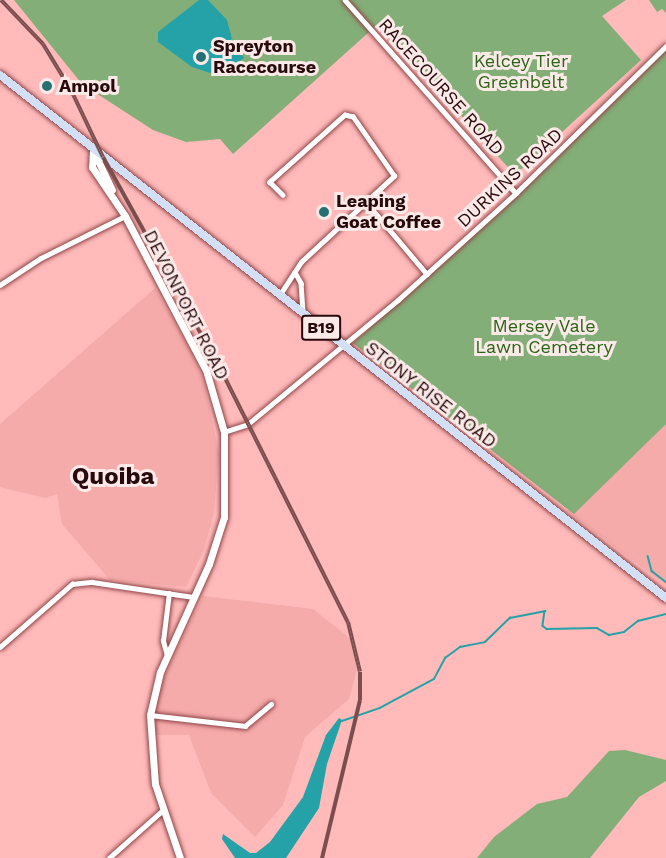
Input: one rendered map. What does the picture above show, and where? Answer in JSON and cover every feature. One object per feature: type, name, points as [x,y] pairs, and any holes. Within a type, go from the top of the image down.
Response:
[{"type":"main road","name":"B19","points":[[0,75],[93,150]]},
{"type":"main road","name":"DEVONPORT ROAD","points":[[93,150],[92,167],[123,212],[206,370],[224,432],[227,475],[224,517],[194,597],[167,656],[150,715],[149,748],[162,811],[180,858]]},
{"type":"main road","name":"STONY RISE ROAD","points":[[93,150],[666,598]]},
{"type":"street","name":"RACECOURSE ROAD","points":[[345,0],[516,193]]},
{"type":"street","name":"DURKINS ROAD","points":[[224,432],[248,424],[427,274],[516,193],[666,46]]},
{"type":"street","points":[[279,296],[295,272],[394,176],[353,117],[345,115],[270,182],[283,195]]},
{"type":"street","points":[[367,203],[427,274]]},
{"type":"street","points":[[0,285],[41,258],[123,212]]},
{"type":"street","points":[[295,272],[301,283],[303,315]]},
{"type":"street","points":[[0,647],[72,584],[92,582],[194,597]]},
{"type":"street","name":"DEVONPORT ROAD","points":[[167,656],[163,641],[169,593]]},
{"type":"street","points":[[150,715],[245,726],[270,704]]},
{"type":"street","points":[[109,858],[162,811]]},
{"type":"shaded area","points":[[155,288],[194,358],[205,387],[219,453],[214,512],[204,550],[186,587],[110,580],[62,524],[57,494],[45,498],[0,487],[0,424]]},
{"type":"shaded area","points":[[666,420],[666,585],[567,511]]},
{"type":"shaded area","points":[[203,596],[313,609],[351,639],[357,670],[349,699],[305,737],[283,805],[255,837],[211,793],[189,735],[152,735],[157,692]]},
{"type":"green space","name":"Kelcey Tier Greenbelt","points":[[14,0],[626,0],[602,16],[641,60],[515,175],[378,24],[233,154],[220,139],[186,142],[153,130],[82,84]]},
{"type":"green space","points":[[649,0],[666,0],[666,13],[662,9],[657,12]]},
{"type":"green space","name":"Mersey Vale Lawn Cemetery","points":[[666,51],[666,424],[574,514],[353,343],[525,189]]},
{"type":"green space","points":[[625,750],[666,760],[666,781],[639,797],[590,858],[477,858],[494,837],[537,804],[567,797],[609,751]]},
{"type":"water","points":[[199,0],[208,0],[227,20],[232,39],[244,58],[228,69],[210,73],[192,67],[158,42],[158,32]]},
{"type":"water","points":[[339,718],[342,720],[327,764],[319,808],[286,858],[235,858],[222,839],[223,834],[250,853],[256,853],[270,842],[303,797],[326,735]]},
{"type":"waterway","points":[[648,556],[652,571],[666,582]]},
{"type":"waterway","points":[[342,721],[380,708],[434,679],[445,658],[460,647],[485,642],[510,618],[545,611],[543,626],[547,629],[597,628],[609,635],[624,632],[638,621],[666,614]]},
{"type":"railway","points":[[1,0],[43,44],[71,90],[103,157],[222,372],[348,622],[360,672],[360,700],[322,858]]},
{"type":"place","name":"Spreyton Racecourse","points":[[201,57]]},
{"type":"place","name":"Ampol","points":[[47,86]]},
{"type":"place","name":"Leaping Goat Coffee","points":[[324,212]]},
{"type":"district","name":"Quoiba","points":[[113,477]]}]
